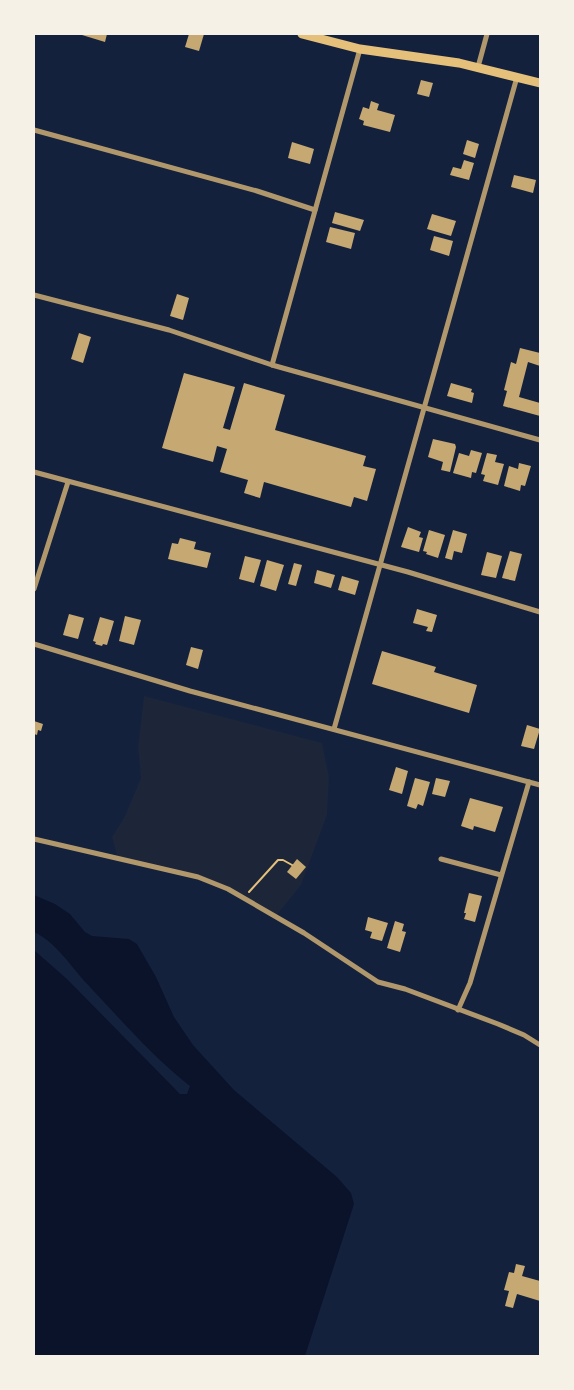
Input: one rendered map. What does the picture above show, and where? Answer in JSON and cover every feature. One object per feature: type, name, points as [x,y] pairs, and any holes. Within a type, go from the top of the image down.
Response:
[{"type":"main road","points":[[302,34],[360,49],[478,67],[540,83]]},
{"type":"street","points":[[478,67],[487,34]]},
{"type":"street","points":[[272,365],[360,49]]},
{"type":"street","points":[[334,729],[517,77]]},
{"type":"street","points":[[34,130],[257,191],[315,210]]},
{"type":"street","points":[[34,295],[169,330],[272,365],[540,440]]},
{"type":"street","points":[[34,472],[408,572],[540,612]]},
{"type":"street","points":[[34,589],[68,482]]},
{"type":"street","points":[[34,644],[133,675],[540,785]]},
{"type":"street","points":[[458,1010],[470,982],[528,782]]},
{"type":"street","points":[[34,838],[198,877],[244,897],[304,933],[378,982],[405,989],[524,1035],[540,1045]]},
{"type":"street","points":[[441,859],[501,875]]},
{"type":"path","points":[[244,897],[278,860],[283,860],[292,865]]},
{"type":"shaded area","points":[[144,696],[322,743],[329,777],[327,815],[301,885],[276,916],[198,877],[118,859],[112,837],[124,818],[141,778],[138,747]]},
{"type":"shaded area","points":[[34,895],[55,904],[70,914],[85,932],[92,936],[129,939],[137,944],[156,977],[174,1017],[193,1045],[234,1090],[337,1177],[351,1193],[354,1204],[305,1356],[34,1356],[34,950],[67,979],[180,1094],[187,1094],[190,1086],[137,1037],[57,949],[42,936],[34,932]]},
{"type":"building","points":[[82,34],[107,34],[105,42]]},
{"type":"building","points":[[189,34],[204,34],[199,51],[185,47]]},
{"type":"building","points":[[421,80],[433,83],[429,97],[417,94]]},
{"type":"building","points":[[371,101],[379,104],[377,110],[395,115],[390,132],[363,125],[364,121],[359,119],[363,107],[369,109]]},
{"type":"building","points":[[467,140],[479,144],[475,158],[463,154]]},
{"type":"building","points":[[292,142],[314,149],[310,164],[288,158]]},
{"type":"building","points":[[464,160],[474,163],[469,180],[450,175],[453,167],[461,169]]},
{"type":"building","points":[[514,175],[536,180],[533,193],[511,187]]},
{"type":"building","points":[[335,212],[364,220],[360,231],[332,223]]},
{"type":"building","points":[[432,214],[456,221],[451,236],[427,229]]},
{"type":"building","points":[[330,227],[355,233],[351,249],[326,242]]},
{"type":"building","points":[[434,236],[453,241],[449,256],[430,250]]},
{"type":"building","points":[[177,294],[189,298],[183,320],[170,316]]},
{"type":"building","points":[[79,333],[91,337],[83,363],[71,359]]},
{"type":"building","points":[[520,348],[540,353],[540,366],[528,362],[519,397],[540,403],[540,416],[503,406],[507,391],[504,390],[511,362],[516,364]]},
{"type":"building","points":[[184,373],[235,387],[223,428],[230,430],[244,383],[285,395],[275,430],[366,456],[363,466],[376,469],[367,501],[354,497],[351,507],[264,482],[260,498],[244,493],[248,480],[220,472],[227,449],[217,446],[213,462],[162,448]]},
{"type":"building","points":[[451,383],[472,389],[471,392],[474,393],[472,403],[447,396]]},
{"type":"building","points":[[433,439],[455,444],[456,447],[450,472],[441,470],[443,462],[428,457]]},
{"type":"building","points":[[471,450],[482,453],[476,473],[472,472],[471,478],[453,473],[459,453],[469,456]]},
{"type":"building","points":[[487,453],[497,455],[495,462],[504,464],[498,485],[483,481],[485,475],[481,474]]},
{"type":"building","points":[[519,463],[531,466],[525,486],[521,485],[520,491],[504,486],[509,466],[518,469]]},
{"type":"building","points":[[408,527],[421,532],[419,537],[423,538],[419,552],[401,547]]},
{"type":"building","points":[[429,530],[445,535],[438,558],[423,551]]},
{"type":"building","points":[[453,530],[467,534],[462,553],[454,551],[452,560],[445,558]]},
{"type":"building","points":[[180,538],[196,542],[194,549],[211,553],[207,568],[168,559],[172,543],[178,544]]},
{"type":"building","points":[[510,551],[522,554],[515,581],[502,578]]},
{"type":"building","points":[[487,552],[502,556],[496,578],[481,575]]},
{"type":"building","points":[[245,556],[261,560],[254,583],[239,579]]},
{"type":"building","points":[[267,560],[284,565],[276,591],[260,586]]},
{"type":"building","points":[[294,563],[302,565],[296,586],[288,584]]},
{"type":"building","points":[[317,570],[335,575],[331,588],[314,583]]},
{"type":"building","points":[[342,576],[359,581],[355,595],[338,590]]},
{"type":"building","points":[[417,609],[437,615],[432,632],[426,631],[428,627],[413,623]]},
{"type":"building","points":[[69,614],[84,618],[78,639],[63,635]]},
{"type":"building","points":[[125,616],[141,620],[134,645],[119,641]]},
{"type":"building","points":[[100,617],[114,621],[107,645],[103,644],[102,646],[95,644],[96,642],[93,641]]},
{"type":"building","points":[[191,647],[203,650],[198,669],[186,665]]},
{"type":"building","points":[[382,651],[436,667],[434,672],[477,685],[469,713],[372,684]]},
{"type":"building","points":[[34,721],[43,724],[41,731],[38,730],[37,735],[34,734]]},
{"type":"building","points":[[527,725],[540,729],[534,749],[521,746]]},
{"type":"building","points":[[396,767],[408,771],[402,794],[389,790]]},
{"type":"building","points":[[415,778],[430,782],[423,806],[418,804],[416,809],[407,806]]},
{"type":"building","points":[[436,778],[450,781],[445,797],[432,794]]},
{"type":"building","points":[[470,798],[503,807],[495,832],[474,826],[473,830],[461,826]]},
{"type":"building","points":[[297,859],[306,867],[296,879],[287,872]]},
{"type":"building","points":[[469,893],[482,896],[475,922],[464,919]]},
{"type":"building","points":[[368,917],[388,923],[382,941],[370,938],[372,932],[365,930]]},
{"type":"building","points":[[395,921],[404,924],[402,931],[406,932],[400,952],[387,948]]},
{"type":"building","points":[[516,1264],[525,1266],[522,1276],[540,1281],[540,1301],[517,1294],[513,1308],[505,1306],[509,1291],[504,1290],[509,1272],[514,1273]]}]
